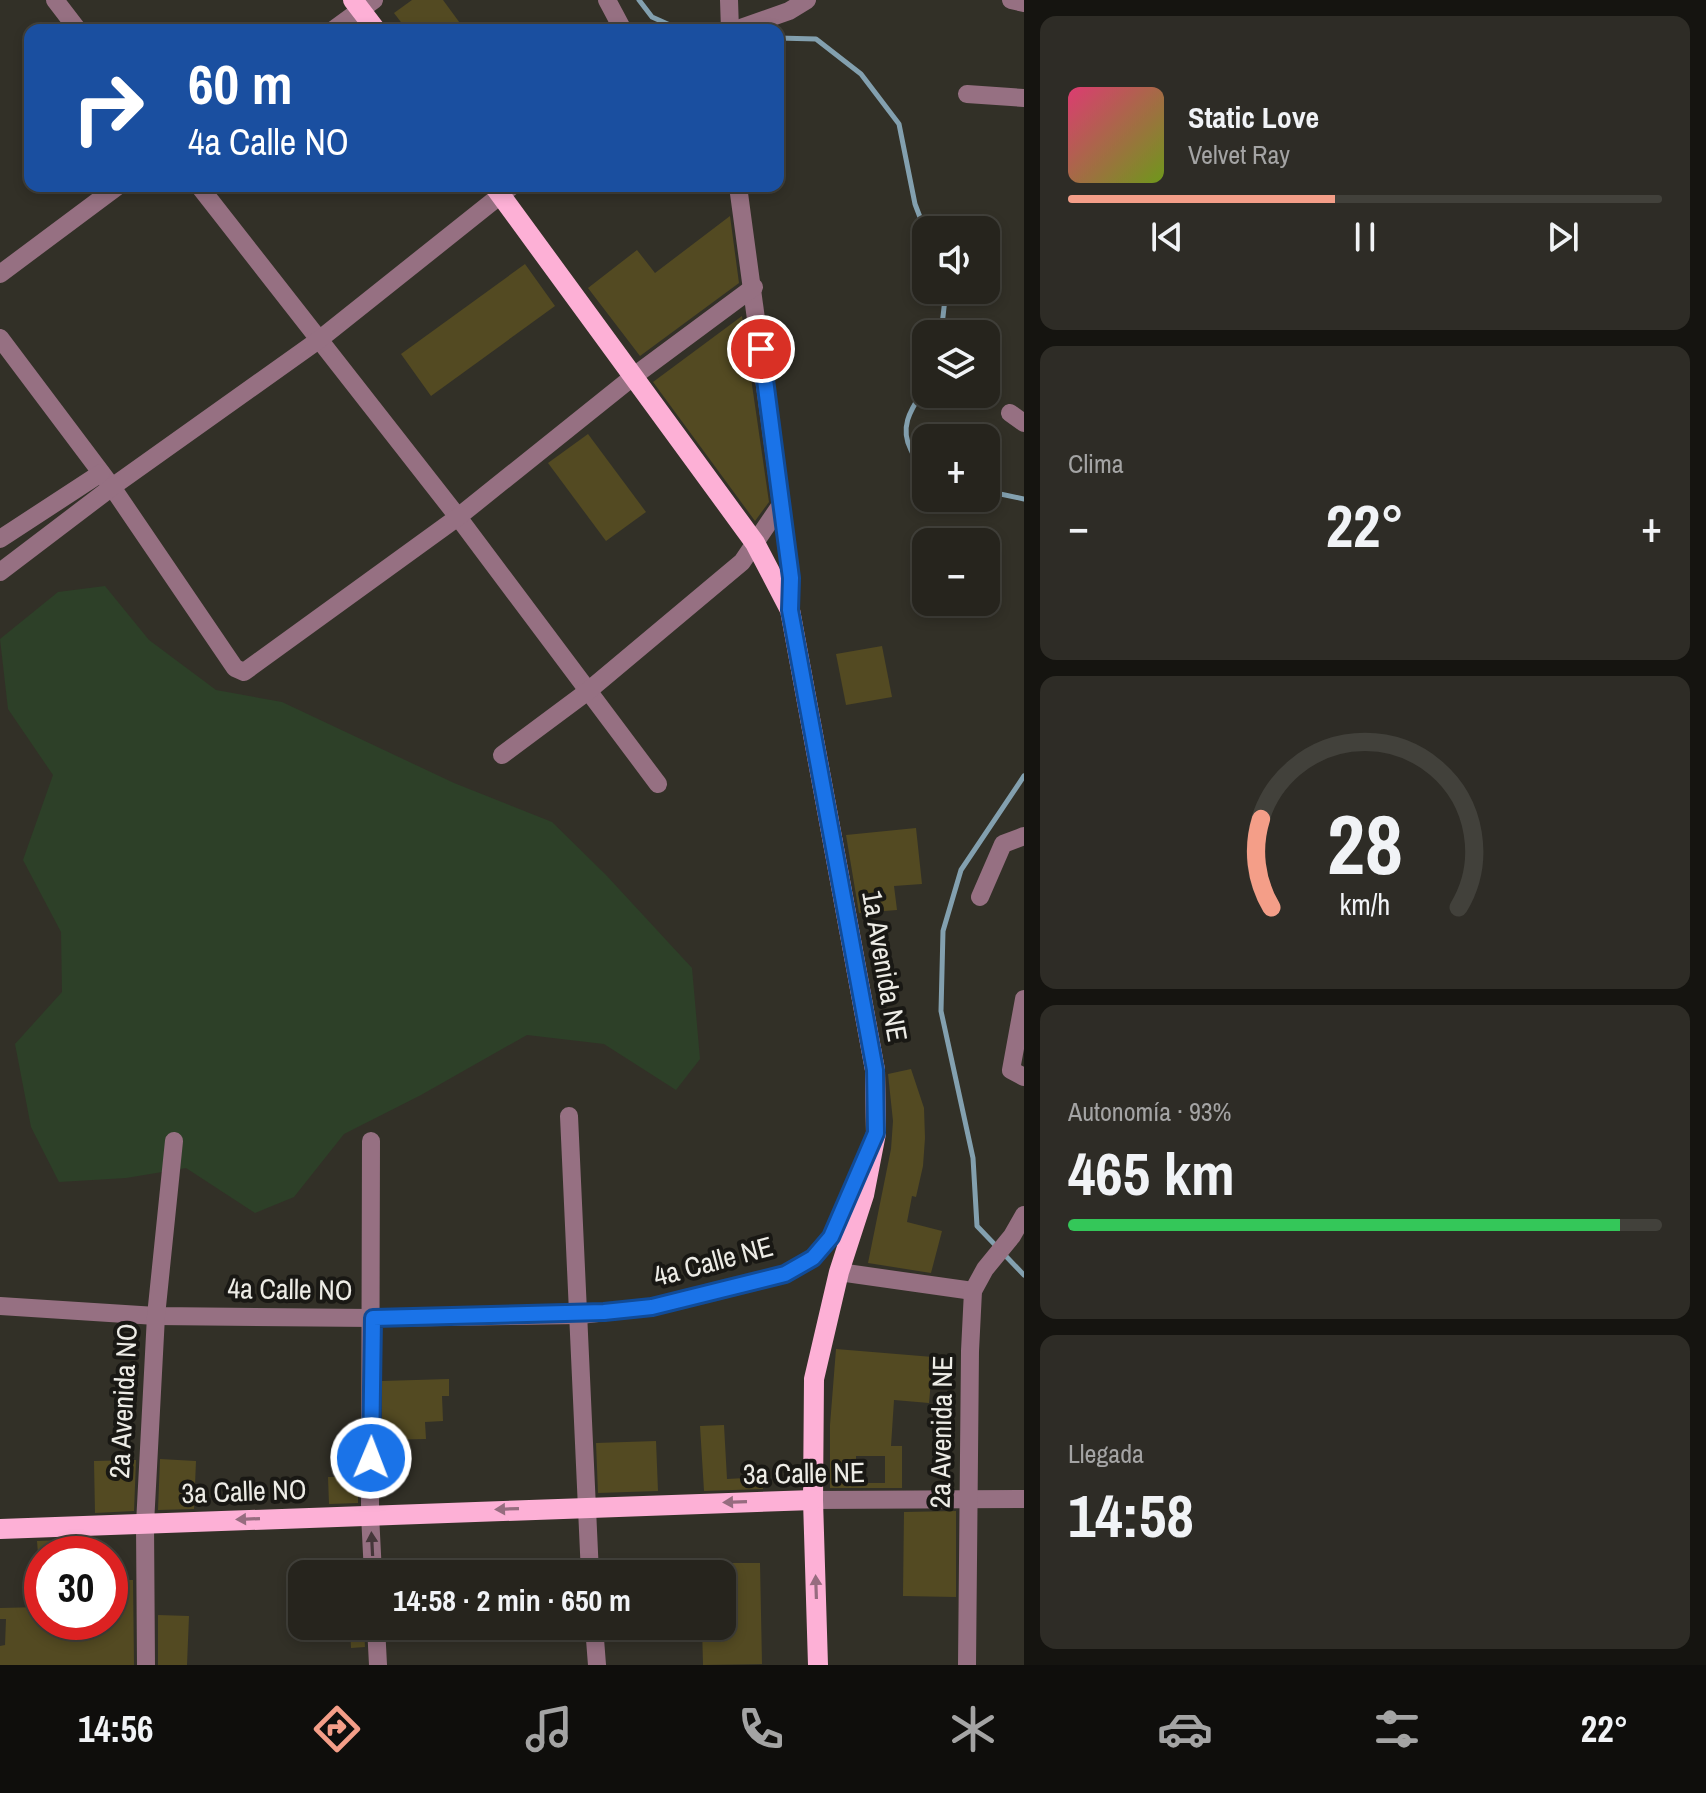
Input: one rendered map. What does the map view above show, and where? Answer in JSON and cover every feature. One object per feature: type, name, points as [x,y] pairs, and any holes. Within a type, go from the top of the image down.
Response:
[{"type":"main road","points":[[363,3],[373,24]]},
{"type":"main road","name":"1a Avenida NE","points":[[504,192],[755,543],[790,610],[875,1070],[876,1133],[864,1195],[839,1272],[814,1379],[813,1500],[818,1665]]},
{"type":"main road","name":"3a Calle NE","points":[[585,1506],[813,1500]]},
{"type":"main road","name":"3a Calle NO","points":[[0,1529],[585,1506]]},
{"type":"street","points":[[55,0],[73,24]]},
{"type":"street","points":[[607,0],[620,24]]},
{"type":"street","points":[[729,0],[732,24]]},
{"type":"street","points":[[751,24],[789,11],[807,0]]},
{"type":"street","points":[[1011,0],[1024,3]]},
{"type":"street","points":[[340,24],[363,3]]},
{"type":"street","points":[[967,94],[1024,98]]},
{"type":"street","points":[[0,274],[110,192]]},
{"type":"street","points":[[204,192],[458,517],[658,784]]},
{"type":"street","points":[[0,539],[106,480],[320,339],[498,192]]},
{"type":"street","points":[[739,192],[791,578],[790,610]]},
{"type":"street","points":[[0,338],[106,480],[235,668],[244,672],[458,517],[634,376],[754,287]]},
{"type":"street","points":[[0,572],[106,480]]},
{"type":"street","points":[[502,755],[588,691],[742,562],[780,506]]},
{"type":"street","points":[[980,897],[1003,844],[1024,836]]},
{"type":"street","points":[[1024,999],[1011,1070],[1024,1077]]},
{"type":"street","points":[[569,1116],[589,1560]]},
{"type":"street","name":"4a Calle NE","points":[[580,1315],[652,1307],[785,1274],[813,1258],[831,1237],[876,1133]]},
{"type":"street","name":"2a Avenida NO","points":[[146,1665],[145,1524],[156,1316],[174,1141]]},
{"type":"street","points":[[371,1141],[372,1560]]},
{"type":"street","name":"2a Avenida NE","points":[[967,1665],[973,1291],[1024,1215]]},
{"type":"street","points":[[839,1272],[973,1291]]},
{"type":"street","name":"4a Calle NO","points":[[0,1306],[156,1316],[373,1318],[580,1315]]},
{"type":"street","name":"3a Calle NE","points":[[813,1500],[1024,1499]]},
{"type":"street","points":[[377,1640],[378,1665]]},
{"type":"street","points":[[595,1640],[597,1665]]},
{"type":"green space","points":[[105,586],[149,640],[216,690],[282,702],[454,783],[552,822],[692,968],[700,1059],[676,1090],[604,1044],[527,1035],[344,1134],[294,1197],[255,1213],[186,1168],[126,1178],[59,1182],[31,1127],[15,1044],[62,992],[61,932],[23,860],[53,775],[8,709],[0,639],[58,592]]},
{"type":"building","points":[[412,0],[443,0],[461,24],[402,24],[394,13]]},
{"type":"building","points":[[730,216],[739,283],[640,356],[588,288],[637,250],[655,273]]},
{"type":"building","points":[[525,264],[555,306],[431,396],[401,354]]},
{"type":"building","points":[[742,316],[769,502],[755,521],[653,382]]},
{"type":"building","points":[[588,434],[646,512],[606,541],[548,463]]},
{"type":"building","points":[[882,646],[892,697],[846,705],[836,654]]},
{"type":"building","points":[[916,828],[922,884],[894,886],[897,910],[859,913],[846,835]]},
{"type":"building","points":[[911,1069],[924,1108],[925,1138],[923,1166],[907,1222],[942,1231],[931,1273],[868,1263],[891,1149],[893,1121],[888,1074]]},
{"type":"building","points":[[836,1349],[933,1357],[929,1403],[894,1400],[891,1446],[902,1446],[902,1488],[830,1488],[830,1425]],"holes":[[[856,1456],[885,1456],[885,1483],[856,1483]]]},
{"type":"building","points":[[449,1379],[449,1396],[442,1396],[443,1421],[425,1422],[426,1439],[382,1440],[382,1381]]},
{"type":"building","points":[[724,1425],[727,1479],[763,1477],[763,1489],[704,1491],[700,1426]]},
{"type":"building","points":[[656,1441],[658,1491],[598,1493],[596,1443]]},
{"type":"building","points":[[358,1450],[358,1503],[329,1504],[328,1477],[341,1477],[340,1451]]},
{"type":"building","points":[[160,1459],[196,1461],[194,1509],[158,1510]]},
{"type":"building","points":[[136,1460],[134,1511],[95,1513],[94,1461]]},
{"type":"building","points":[[956,1511],[956,1597],[903,1596],[904,1512]]},
{"type":"building","points":[[736,1563],[760,1563],[762,1664],[703,1665],[702,1640],[736,1640]]},
{"type":"building","points":[[128,1580],[133,1580],[134,1665],[0,1665],[0,1646],[5,1645],[6,1619],[0,1619],[0,1608],[24,1607],[24,1640],[128,1640]]},
{"type":"building","points":[[158,1615],[189,1616],[187,1665],[158,1665]]},
{"type":"building","points":[[351,1640],[365,1640],[365,1647],[351,1648]]},
{"type":"waterway","points":[[639,0],[652,17],[668,24]]},
{"type":"waterway","points":[[784,38],[816,39],[861,74],[899,124],[920,216]]},
{"type":"waterway","points":[[943,320],[944,304]]},
{"type":"waterway","points":[[912,452],[906,432],[913,408]]},
{"type":"waterway","points":[[1000,494],[1024,499]]},
{"type":"waterway","points":[[1024,776],[961,870],[943,931],[941,1011],[973,1158],[977,1226],[1024,1275]]},
{"type":"route","points":[[371,1458],[373,1318],[580,1315],[652,1307],[785,1274],[813,1258],[831,1237],[876,1133],[875,1070],[790,610],[791,578],[761,349]]}]
